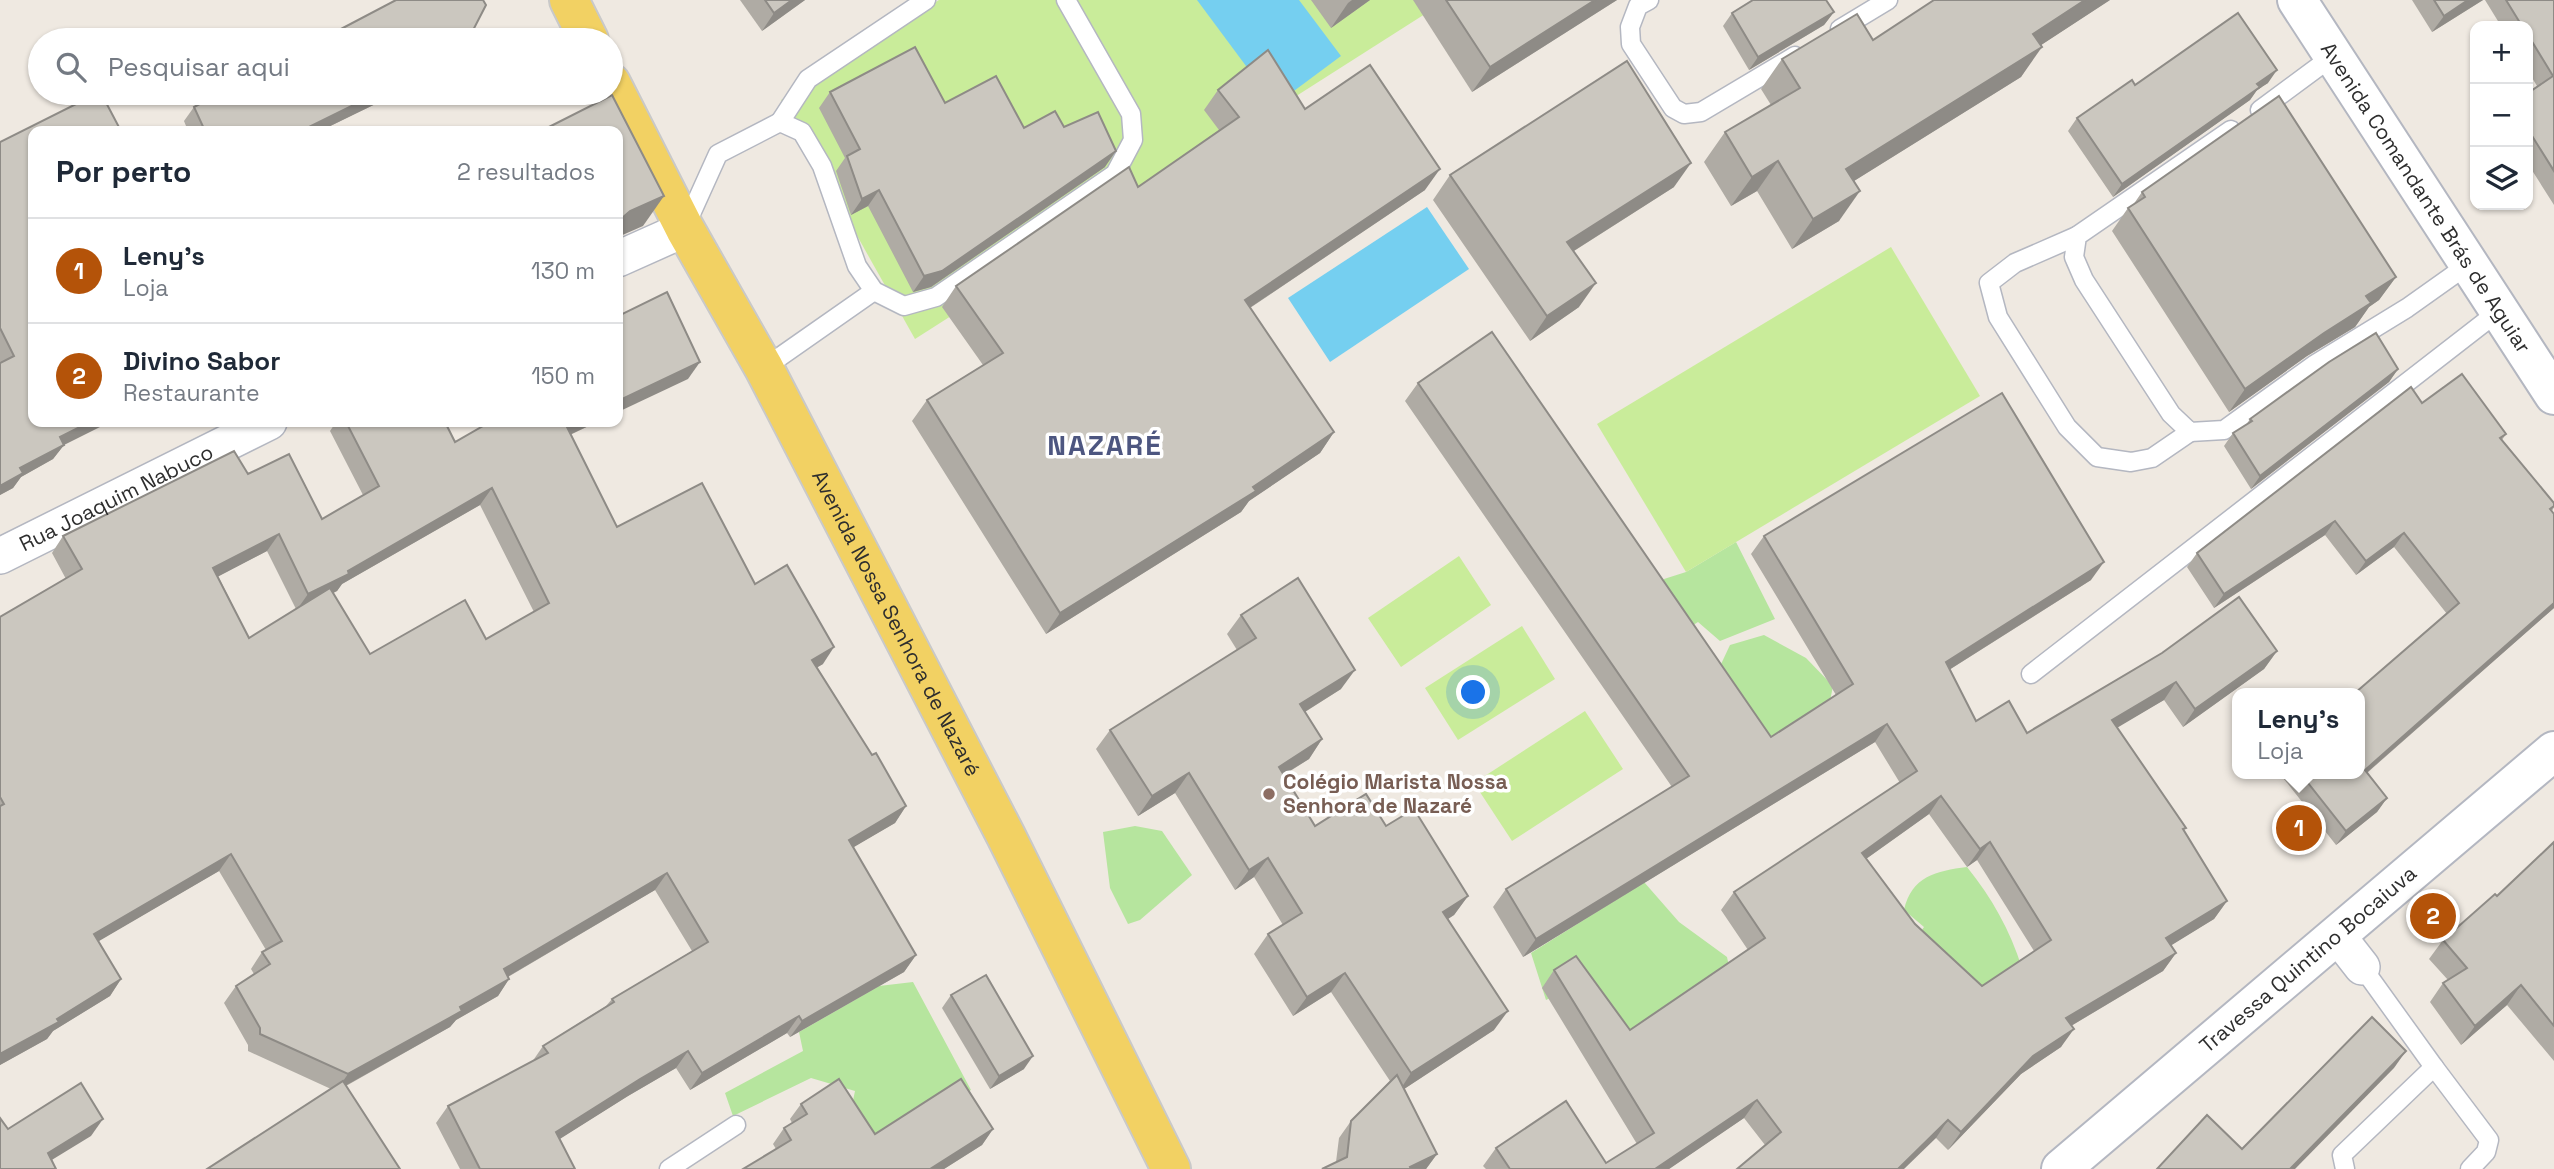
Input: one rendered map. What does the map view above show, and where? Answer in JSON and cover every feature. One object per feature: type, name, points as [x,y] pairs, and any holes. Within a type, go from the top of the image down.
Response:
[{"type":"main road","points":[[569,0],[583,28]]},
{"type":"main road","name":"Avenida Nossa Senhora de Nazaré","points":[[622,105],[685,229],[764,368],[1006,836],[1171,1169]]},
{"type":"street","name":"Avenida Comandante Brás de Aguiar","points":[[2297,0],[2554,395]]},
{"type":"street","points":[[623,257],[685,229]]},
{"type":"street","name":"Rua Joaquim Nabuco","points":[[0,556],[259,427]]},
{"type":"street","name":"Travessa Quintino Bocaiuva","points":[[2061,1169],[2554,751]]},
{"type":"street","points":[[2337,934],[2362,967]]},
{"type":"lane","points":[[685,229],[718,154],[780,122],[808,79],[926,0]]},
{"type":"lane","points":[[780,122],[802,132],[822,166],[857,266],[874,291],[904,306],[936,297],[1115,174],[1133,140],[1131,114],[1066,0]]},
{"type":"lane","points":[[1649,0],[1638,6],[1630,27],[1631,44],[1673,108],[1684,114],[1701,112],[1806,49]]},
{"type":"lane","points":[[1830,35],[1888,0]]},
{"type":"lane","points":[[2333,56],[2077,236],[2015,262],[1989,284],[1998,317],[2067,427],[2097,457],[2132,462],[2152,458],[2190,432],[2224,430],[2314,365],[2407,308],[2469,264]]},
{"type":"lane","points":[[2077,236],[2074,257],[2084,280],[2171,414],[2190,432]]},
{"type":"lane","points":[[764,368],[874,291]]},
{"type":"lane","points":[[2031,674],[2499,311]]},
{"type":"lane","points":[[2362,967],[2489,1140],[2486,1152],[2470,1169]]},
{"type":"lane","points":[[2345,1169],[2342,1155],[2434,1067]]},
{"type":"lane","points":[[669,1169],[736,1125]]},
{"type":"green space","points":[[939,0],[1447,0],[915,339],[781,100]]},
{"type":"green space","points":[[1891,247],[1980,396],[1686,572],[1597,424]]},
{"type":"green space","points":[[1736,542],[1775,619],[1720,641],[1698,622],[1684,631],[1656,595],[1664,579],[1686,572]]},
{"type":"green space","points":[[1459,556],[1491,605],[1401,667],[1368,618]]},
{"type":"green space","points":[[1522,626],[1555,679],[1458,740],[1425,688]]},
{"type":"green space","points":[[1764,635],[1806,658],[1833,686],[1828,711],[1764,749],[1714,679],[1730,645]]},
{"type":"green space","points":[[1585,711],[1623,769],[1512,841],[1474,783]]},
{"type":"green space","points":[[1135,826],[1162,831],[1192,875],[1140,920],[1128,924],[1110,888],[1103,832]]},
{"type":"green space","points":[[1967,867],[1999,915],[2022,968],[1964,1001],[1912,945],[1924,927],[1904,910],[1913,890],[1927,877]]},
{"type":"green space","points":[[1644,882],[1679,922],[1727,957],[1730,971],[1623,1039],[1573,987],[1546,1000],[1531,953]]},
{"type":"green space","points":[[913,982],[971,1090],[884,1137],[848,1125],[855,1091],[811,1078],[733,1116],[725,1093],[803,1051],[799,1032],[879,986]]},
{"type":"water","points":[[1197,0],[1299,0],[1341,56],[1275,105]]},
{"type":"water","points":[[1427,207],[1469,269],[1330,362],[1288,298]]},
{"type":"building","points":[[396,0],[483,0],[486,5],[474,28],[343,28]]},
{"type":"building","points":[[765,0],[792,0],[774,13]]},
{"type":"building","points":[[1446,0],[1595,0],[1490,67]]},
{"type":"building","points":[[1753,0],[1826,0],[1834,12],[1758,57],[1732,13]]},
{"type":"building","points":[[1934,0],[2085,0],[2033,34],[2042,47],[1846,169],[1860,191],[1813,219],[1778,161],[1752,177],[1725,132],[1800,88],[1782,59],[1857,14],[1873,40]]},
{"type":"building","points":[[2434,0],[2468,0],[2444,16]]},
{"type":"building","points":[[2506,0],[2554,0],[2554,171],[2533,137],[2533,90],[2553,76],[2533,43],[2533,21],[2519,21]]},
{"type":"building","points":[[2238,13],[2277,70],[2257,84],[2260,87],[2122,184],[2077,118],[2132,80],[2135,85]]},
{"type":"building","points":[[915,47],[945,103],[996,76],[1024,128],[1055,111],[1064,127],[1098,112],[1116,151],[942,271],[924,276],[879,190],[862,199],[847,156],[860,149],[830,92]]},
{"type":"building","points":[[1268,50],[1305,109],[1370,65],[1440,169],[1245,300],[1334,432],[1253,487],[1256,491],[1060,613],[927,400],[1003,353],[956,286],[1129,167],[1138,187],[1239,117],[1218,90]]},
{"type":"building","points":[[1627,61],[1691,163],[1567,242],[1596,283],[1547,316],[1450,175]]},
{"type":"building","points":[[2279,96],[2396,277],[2366,296],[2371,303],[2245,389],[2128,208],[2145,197],[2142,192]]},
{"type":"building","points":[[74,105],[107,105],[118,126],[32,126]]},
{"type":"building","points":[[354,105],[311,126],[203,126],[194,107]]},
{"type":"building","points":[[592,105],[617,105],[664,196],[630,211],[623,217],[623,126],[551,126]]},
{"type":"building","points":[[28,128],[28,427],[80,427],[60,437],[64,445],[20,468],[23,473],[0,486],[0,363],[14,356],[0,328],[0,142]]},
{"type":"building","points":[[667,292],[700,362],[623,399],[623,314]]},
{"type":"building","points":[[1492,332],[1771,737],[1853,684],[1764,536],[2002,393],[2104,562],[1946,662],[1976,721],[2009,701],[2027,733],[2162,653],[2239,597],[2277,651],[2195,709],[2176,682],[2112,720],[2186,828],[2183,829],[2227,901],[2166,938],[2176,953],[2066,1018],[2074,1029],[2033,1056],[1961,1132],[1948,1120],[1898,1169],[1737,1169],[1781,1132],[1757,1100],[1655,1169],[1510,1169],[1496,1148],[1566,1101],[1606,1163],[1654,1133],[1554,970],[1576,956],[1630,1030],[1765,938],[1734,892],[1917,771],[1887,724],[1536,939],[1506,889],[1689,776],[1418,383]],"holes":[[[1941,796],[1980,849],[1990,842],[2051,940],[1982,986],[1915,924],[1862,853]]]},
{"type":"building","points":[[2376,333],[2398,369],[2260,476],[2233,433],[2329,362]]},
{"type":"building","points":[[2462,374],[2506,434],[2500,438],[2554,503],[2550,509],[2554,514],[2554,603],[2365,770],[2365,688],[2361,688],[2459,603],[2404,533],[2366,561],[2335,521],[2224,594],[2197,553],[2411,387],[2422,403]]},
{"type":"building","points":[[349,427],[448,427],[455,442],[481,427],[567,427],[617,527],[702,483],[755,584],[787,565],[834,647],[812,660],[872,755],[876,753],[906,806],[849,840],[916,955],[802,1021],[799,1016],[702,1073],[688,1051],[640,1079],[556,1132],[575,1169],[480,1169],[448,1106],[548,1053],[543,1046],[614,1002],[612,999],[708,942],[667,873],[504,969],[509,979],[460,1007],[462,1011],[348,1074],[260,1034],[260,1028],[236,986],[270,964],[262,952],[282,941],[231,854],[94,934],[121,979],[57,1019],[59,1022],[0,1054],[0,806],[4,804],[0,797],[0,617],[82,569],[63,536],[234,451],[248,474],[289,454],[322,519],[379,486]],"holes":[[[492,488],[549,603],[486,639],[465,600],[370,654],[330,588],[249,638],[213,568],[279,534],[308,594],[349,574],[348,571]]]},
{"type":"building","points":[[1298,578],[1355,670],[1300,704],[1322,739],[1279,767],[1315,826],[1366,794],[1386,826],[1414,809],[1468,896],[1443,912],[1508,1011],[1411,1073],[1345,973],[1307,997],[1268,934],[1302,913],[1268,858],[1249,870],[1189,773],[1152,796],[1110,730],[1256,638],[1241,615]]},
{"type":"building","points":[[2365,770],[2387,798],[2346,831],[2305,779],[2365,779]]},
{"type":"building","points":[[2554,842],[2554,1026],[2521,985],[2475,1026],[2443,983],[2467,968],[2443,940],[2495,894],[2497,896]]},
{"type":"building","points":[[986,975],[1033,1056],[999,1076],[951,995]]},
{"type":"building","points":[[2372,1017],[2406,1051],[2290,1169],[2157,1169],[2207,1115],[2242,1149]]},
{"type":"building","points":[[1397,1075],[1437,1154],[1410,1167],[1411,1169],[1322,1169],[1347,1157],[1351,1121]]},
{"type":"building","points":[[839,1079],[875,1134],[961,1079],[993,1129],[930,1169],[743,1169],[791,1140],[784,1128],[807,1114],[801,1104]]},
{"type":"building","points":[[343,1081],[400,1169],[207,1169]]},
{"type":"building","points":[[81,1083],[103,1119],[48,1153],[56,1169],[0,1169],[0,1118],[8,1129]]},
{"type":"place","name":"Colégio Marista Nossa Senhora de Nazaré","points":[[1269,794]]},
{"type":"place","name":"Leny’s","points":[[2299,828]]},
{"type":"place","name":"Divino Sabor","points":[[2433,916]]},
{"type":"district","name":"NAZARÉ","points":[[1105,445]]}]
